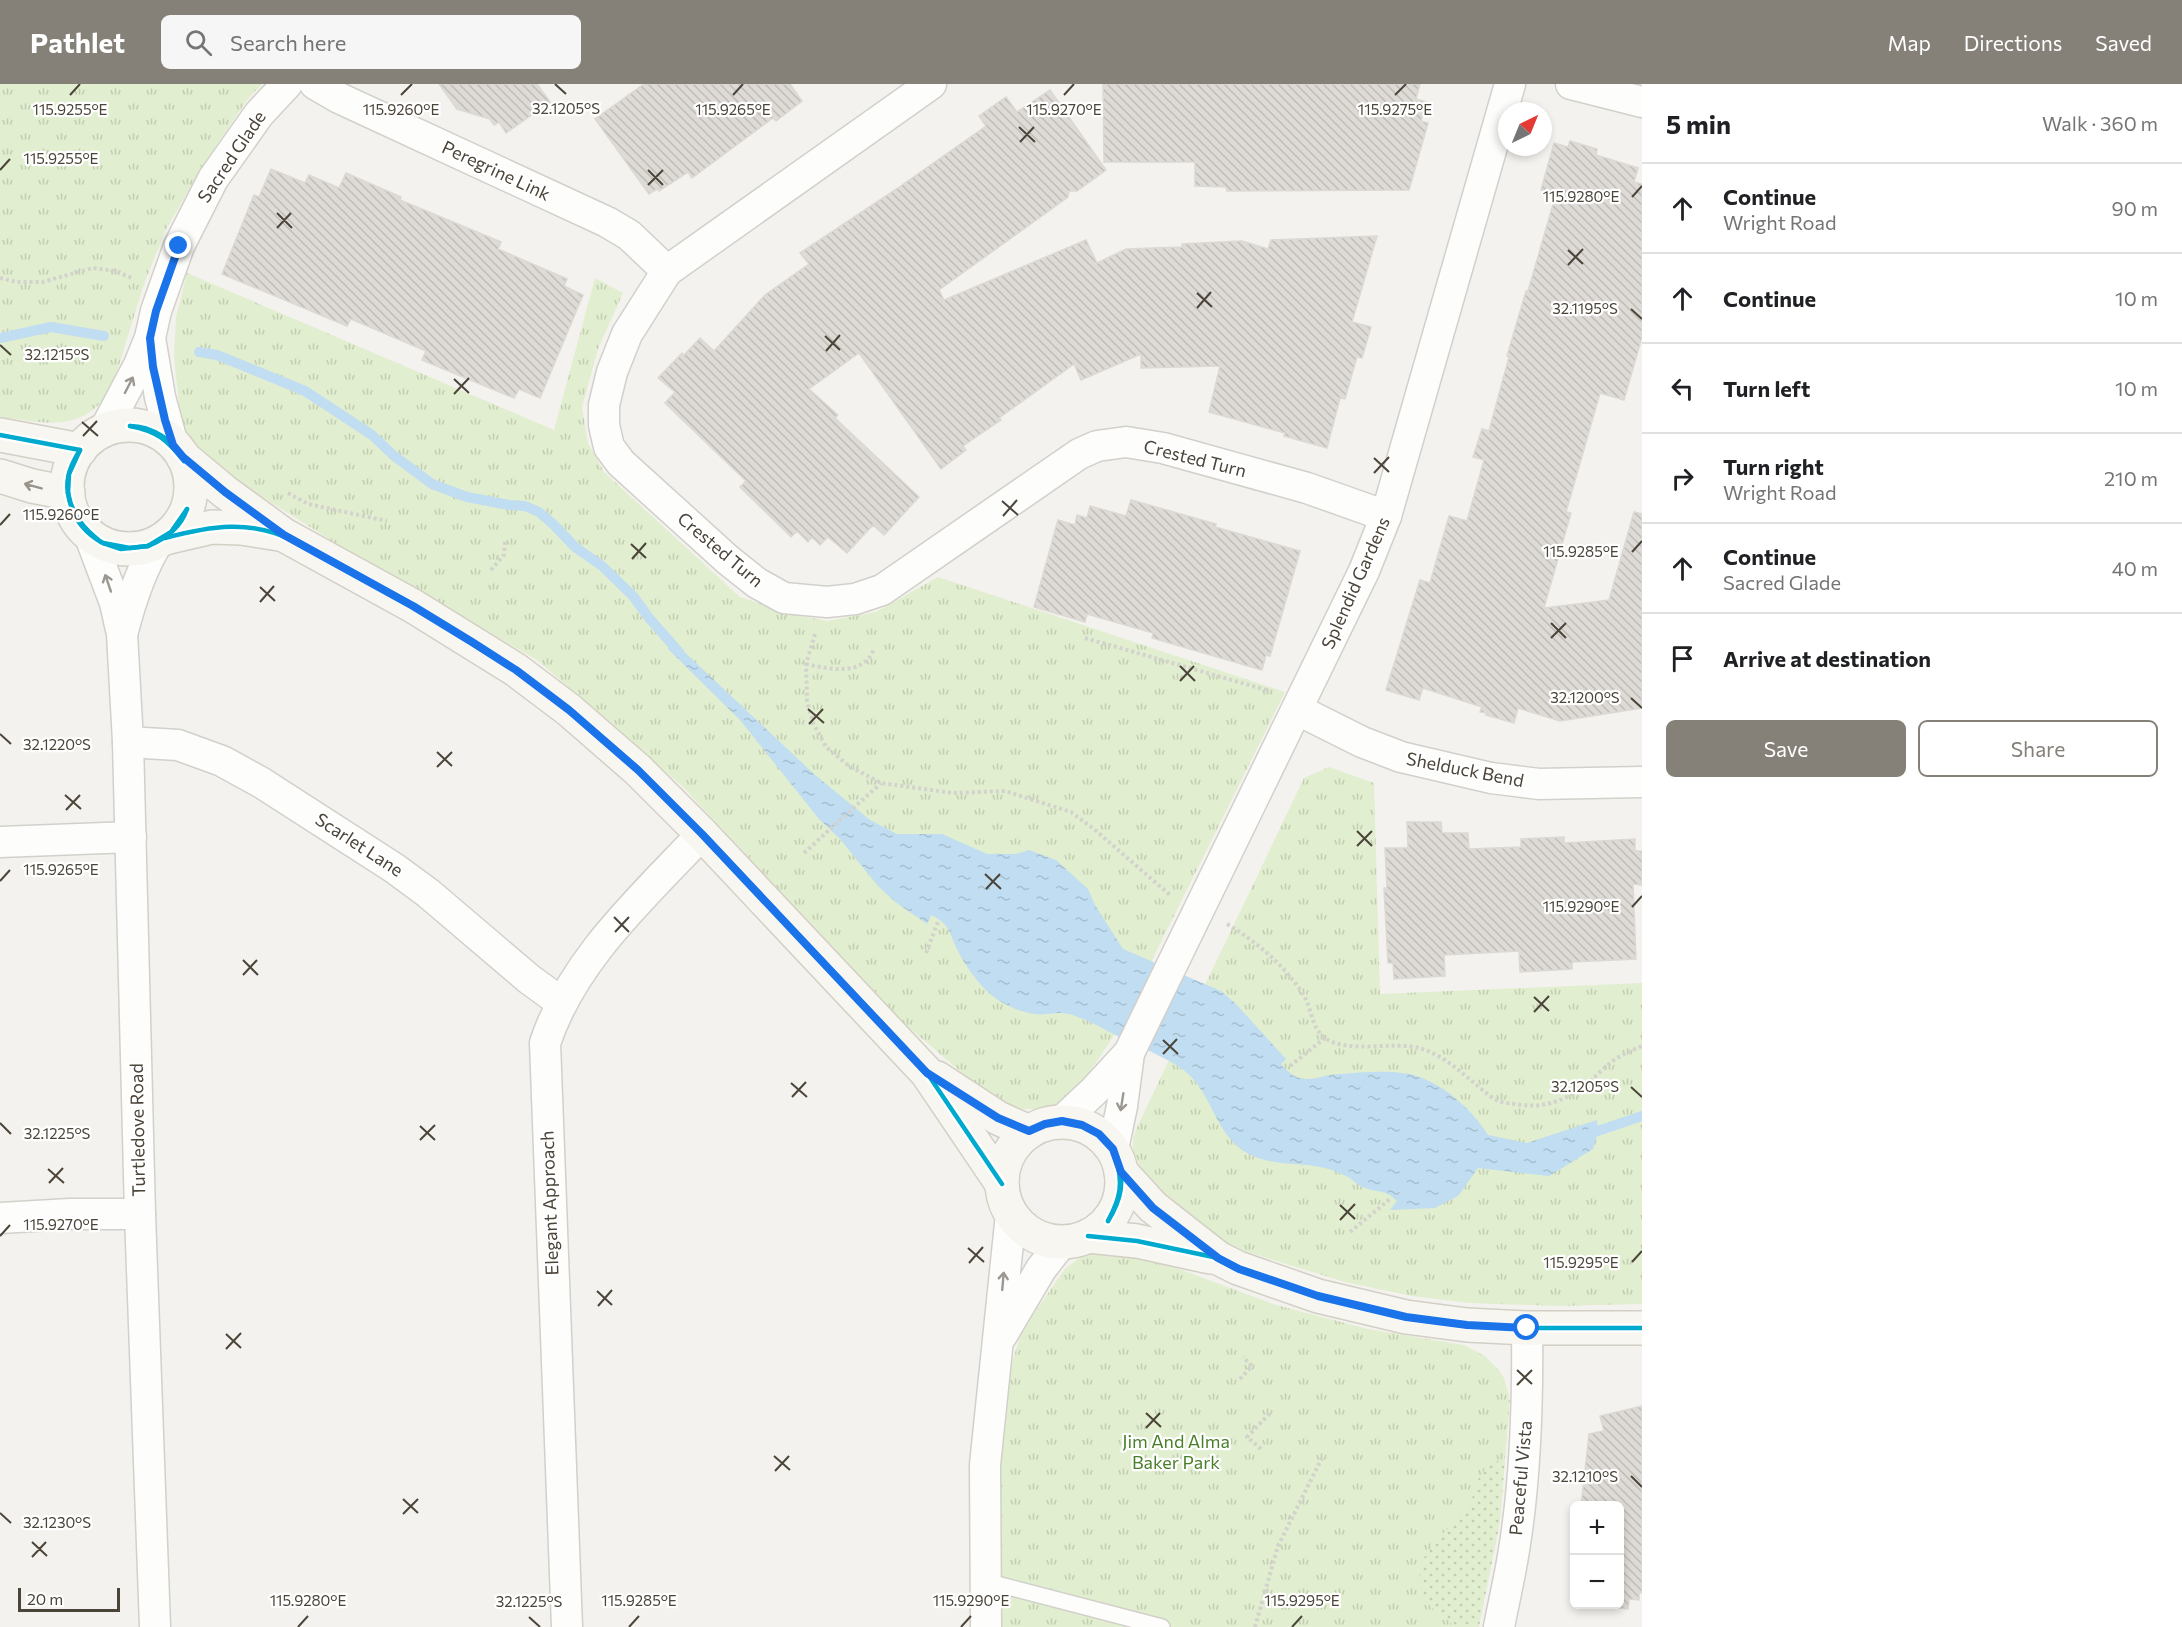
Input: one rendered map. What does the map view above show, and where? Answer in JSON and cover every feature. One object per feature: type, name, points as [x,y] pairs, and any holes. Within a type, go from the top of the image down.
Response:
[{"type":"street","name":"Sacred Glade","points":[[92,440],[127,389],[150,338],[156,311],[179,246],[213,179],[259,114],[287,84]]},
{"type":"street","name":"Peregrine Link","points":[[315,84],[339,98],[608,222],[629,235],[667,272]]},
{"type":"street","name":"Crested Turn","points":[[931,84],[667,272],[627,334],[612,372],[604,405],[604,425],[609,447],[621,463],[757,584],[784,598],[827,602],[855,598],[882,590],[1079,454],[1097,446],[1126,442],[1163,448],[1307,488],[1386,516]]},
{"type":"street","name":"Splendid Gardens","points":[[1062,1121],[1129,1053],[1364,571],[1386,516],[1510,84]]},
{"type":"street","points":[[1570,84],[1642,102]]},
{"type":"street","name":"Sacred Glade","points":[[150,338],[159,397],[178,451]]},
{"type":"street","points":[[284,535],[241,528],[212,527],[137,549],[119,548],[102,543],[78,522],[71,508],[68,478],[72,463],[92,440],[120,426],[138,426],[154,431],[225,492],[284,535],[413,606],[516,670],[569,710],[638,770],[702,834],[927,1073],[1025,1229],[1043,1239],[1137,1240],[1218,1258]]},
{"type":"street","points":[[0,435],[92,440]]},
{"type":"street","points":[[162,540],[178,525],[188,509],[191,491],[189,472],[178,451]]},
{"type":"street","points":[[0,476],[68,494]]},
{"type":"street","name":"Turtledove Road","points":[[89,534],[115,603],[122,634],[128,742],[155,1627]]},
{"type":"street","name":"Turtledove Road","points":[[122,634],[129,605],[147,559],[162,540]]},
{"type":"street","name":"Shelduck Bend","points":[[1298,710],[1362,742],[1401,757],[1491,778],[1539,784],[1642,782]]},
{"type":"street","name":"Scarlet Lane","points":[[128,742],[178,745],[222,761],[262,783],[394,868],[428,893],[529,979],[562,1003]]},
{"type":"street","name":"Elegant Approach","points":[[567,1627],[545,1043],[562,1003],[580,972],[600,945],[702,834]]},
{"type":"street","points":[[0,842],[131,837]]},
{"type":"street","name":"Splendid Gardens","points":[[1117,1160],[1129,1053]]},
{"type":"street","points":[[927,1073],[998,1118],[1029,1131]]},
{"type":"street","points":[[986,1627],[985,1465],[998,1340],[1006,1199],[1005,1163],[1014,1146],[1029,1131],[1045,1124],[1062,1121],[1091,1129],[1099,1134],[1153,1208],[1218,1258],[1239,1269],[1318,1296],[1406,1317],[1467,1325],[1527,1328],[1642,1328]]},
{"type":"street","points":[[998,1340],[1041,1269],[1075,1239],[1103,1227],[1115,1212],[1121,1196],[1117,1160]]},
{"type":"street","points":[[0,1218],[70,1214],[141,1214]]},
{"type":"street","name":"Peaceful Vista","points":[[1499,1627],[1514,1551],[1520,1501],[1528,1391],[1527,1328]]},
{"type":"lane","points":[[985,1581],[1162,1627]]},
{"type":"path","points":[[0,278],[17,282],[42,282],[93,268],[115,271],[132,278]]},
{"type":"path","points":[[288,492],[308,504],[387,521]]},
{"type":"path","points":[[492,570],[504,555],[505,542]]},
{"type":"path","points":[[1085,638],[1271,692]]},
{"type":"path","points":[[806,664],[834,669],[850,669],[868,659],[874,649]]},
{"type":"path","points":[[804,853],[881,783]]},
{"type":"path","points":[[926,952],[938,922]]},
{"type":"path","points":[[1290,1066],[1325,1038]]},
{"type":"path","points":[[1350,1232],[1390,1199]]},
{"type":"path","points":[[1240,1379],[1252,1366],[1243,1357]]},
{"type":"path","points":[[1261,1449],[1247,1437],[1272,1411]]},
{"type":"path","points":[[1255,1627],[1278,1546],[1322,1458]]},
{"type":"green space","points":[[0,84],[262,84],[247,100],[204,164],[165,231],[143,287],[112,388],[101,403],[89,413],[62,422],[48,423],[0,417]]},
{"type":"green space","points":[[187,273],[554,430],[595,278],[623,293],[598,349],[582,407],[588,443],[604,472],[740,597],[792,614],[827,621],[876,612],[938,577],[1285,692],[1117,1031],[1078,1088],[1058,1104],[1040,1109],[1021,1109],[989,1096],[905,1024],[682,786],[537,660],[345,549],[221,471],[202,455],[187,435],[180,415],[174,356],[176,317]]},
{"type":"green space","points":[[1329,767],[1374,783],[1380,994],[1642,983],[1642,1304],[1558,1306],[1469,1303],[1412,1296],[1345,1282],[1244,1251],[1211,1235],[1154,1186],[1142,1170],[1133,1151],[1133,1138],[1138,1125],[1304,778]]},
{"type":"green space","name":"Jim And Alma Baker Park","points":[[1105,1249],[1147,1257],[1276,1305],[1368,1329],[1464,1345],[1485,1356],[1498,1369],[1504,1378],[1509,1395],[1505,1458],[1482,1473],[1468,1506],[1429,1549],[1420,1570],[1422,1591],[1428,1604],[1454,1627],[1002,1627],[1000,1468],[1011,1366],[1020,1337],[1065,1269],[1083,1255]]},
{"type":"green space","points":[[1510,1399],[1500,1522],[1479,1627],[1261,1627]]},
{"type":"water","points":[[671,643],[678,646],[814,774],[870,820],[897,834],[942,834],[987,854],[1016,854],[1029,850],[1056,860],[1088,889],[1095,905],[1123,949],[1221,991],[1236,1004],[1286,1059],[1281,1064],[1294,1076],[1308,1079],[1366,1072],[1409,1074],[1433,1083],[1454,1097],[1473,1115],[1488,1135],[1527,1143],[1597,1120],[1598,1132],[1593,1149],[1549,1176],[1478,1168],[1458,1196],[1435,1208],[1390,1210],[1397,1201],[1393,1197],[1363,1187],[1334,1171],[1253,1156],[1239,1148],[1229,1137],[1199,1086],[1189,1074],[1176,1065],[1083,1019],[1066,1013],[1034,1014],[1004,1004],[993,997],[967,967],[946,925],[931,915],[927,924],[894,901],[878,886],[840,839],[819,819],[740,720],[668,649]]},
{"type":"building","points":[[439,84],[537,84],[550,102],[506,133],[499,122],[494,125],[490,119],[457,109]]},
{"type":"building","points":[[644,84],[790,84],[802,101],[776,121],[773,118],[692,178],[688,172],[659,191],[657,189],[649,194],[595,119]]},
{"type":"building","points":[[1103,84],[1420,84],[1416,99],[1427,102],[1421,121],[1428,123],[1409,190],[1227,191],[1226,187],[1195,186],[1195,162],[1104,162]]},
{"type":"building","points":[[1050,90],[1106,170],[1077,191],[1069,191],[1068,197],[939,290],[944,300],[1086,240],[1097,263],[1126,249],[1182,247],[1182,244],[1242,241],[1268,249],[1271,240],[1377,236],[1352,322],[1371,327],[1362,358],[1357,357],[1345,399],[1340,398],[1327,448],[1284,436],[1285,433],[1209,412],[1220,366],[1141,368],[1141,354],[1081,380],[1074,364],[963,446],[966,450],[941,469],[859,353],[809,389],[838,415],[835,418],[919,497],[884,535],[873,525],[847,553],[828,537],[820,545],[812,537],[808,542],[797,531],[791,537],[740,487],[746,481],[665,403],[675,392],[658,378],[700,338],[714,351],[765,295],[809,264],[800,253],[986,126],[979,116],[1006,97],[1017,112]]},
{"type":"building","points":[[1570,141],[1597,149],[1596,155],[1638,168],[1634,182],[1642,184],[1642,337],[1624,400],[1600,393],[1566,512],[1571,513],[1544,608],[1609,600],[1634,512],[1642,514],[1642,708],[1560,721],[1518,708],[1514,723],[1480,712],[1482,707],[1423,688],[1419,700],[1386,690],[1420,580],[1430,583],[1449,516],[1467,521],[1484,460],[1473,457],[1482,429],[1489,431],[1509,357],[1507,356],[1556,194],[1541,190],[1554,143],[1568,147]]},
{"type":"building","points":[[271,169],[305,183],[309,175],[339,188],[346,173],[401,197],[400,200],[501,242],[498,249],[567,279],[564,286],[583,295],[540,398],[519,389],[514,398],[422,360],[426,351],[351,319],[347,326],[222,274],[254,195],[259,197]]},
{"type":"building","points":[[1131,500],[1300,551],[1270,656],[1266,655],[1262,670],[1152,638],[1153,633],[1087,614],[1085,622],[1034,607],[1058,520],[1075,525],[1077,515],[1087,518],[1090,506],[1126,516]]},
{"type":"building","points":[[1407,822],[1441,822],[1442,833],[1468,833],[1469,849],[1521,847],[1521,839],[1564,837],[1564,843],[1635,839],[1635,851],[1642,851],[1642,885],[1633,884],[1636,959],[1572,962],[1572,969],[1520,972],[1519,951],[1444,955],[1445,976],[1394,979],[1393,963],[1388,963],[1384,888],[1387,888],[1385,848],[1408,848]]},
{"type":"building","points":[[1642,1406],[1642,1593],[1639,1592],[1639,1600],[1629,1599],[1628,1609],[1624,1609],[1624,1501],[1582,1501],[1589,1434],[1604,1431],[1600,1416]]},
{"type":"waterway","points":[[0,338],[51,327],[104,336]]},
{"type":"waterway","points":[[199,352],[217,355],[305,391],[372,435],[393,455],[432,484],[467,497],[525,506],[539,512],[575,547],[602,566],[633,596],[679,652]]},
{"type":"waterway","points":[[1586,1135],[1642,1116]]},
{"type":"transit line","points":[[130,426],[161,438],[184,461]]},
{"type":"transit line","points":[[130,426],[146,429],[162,436],[175,447],[184,461]]},
{"type":"transit line","points":[[0,435],[80,450]]},
{"type":"transit line","points":[[68,493],[67,481],[70,470],[80,450]]},
{"type":"transit line","points":[[68,493],[69,474],[80,450]]},
{"type":"transit line","points":[[183,457],[225,492],[284,535],[413,606],[516,670],[569,710],[638,770],[702,834],[927,1073],[1002,1184]]},
{"type":"transit line","points":[[68,493],[72,508],[80,521],[101,542]]},
{"type":"transit line","points":[[68,493],[78,522],[101,542]]},
{"type":"transit line","points":[[148,546],[171,532],[187,509]]},
{"type":"transit line","points":[[148,546],[172,532],[187,509]]},
{"type":"transit line","points":[[165,538],[198,530],[246,527],[278,534],[294,541]]},
{"type":"transit line","points":[[103,543],[130,548],[148,546]]},
{"type":"transit line","points":[[103,543],[121,549],[148,546]]},
{"type":"transit line","points":[[1108,1221],[1120,1190],[1120,1175],[1116,1157]]},
{"type":"transit line","points":[[1108,1221],[1121,1190],[1121,1174],[1116,1157]]},
{"type":"transit line","points":[[1088,1236],[1137,1241],[1218,1258],[1238,1268],[1318,1296],[1406,1317],[1467,1325],[1527,1328],[1642,1328]]},
{"type":"route","points":[[179,246],[156,311],[150,338],[153,367],[165,420],[173,445],[183,457],[225,492],[284,535],[413,606],[472,642],[516,670],[569,710],[638,770],[702,834],[927,1073],[998,1118],[1029,1131],[1045,1124],[1062,1121],[1082,1125],[1099,1134],[1113,1149],[1121,1172],[1153,1208],[1218,1258],[1239,1269],[1318,1296],[1406,1317],[1467,1325],[1527,1328]]}]
